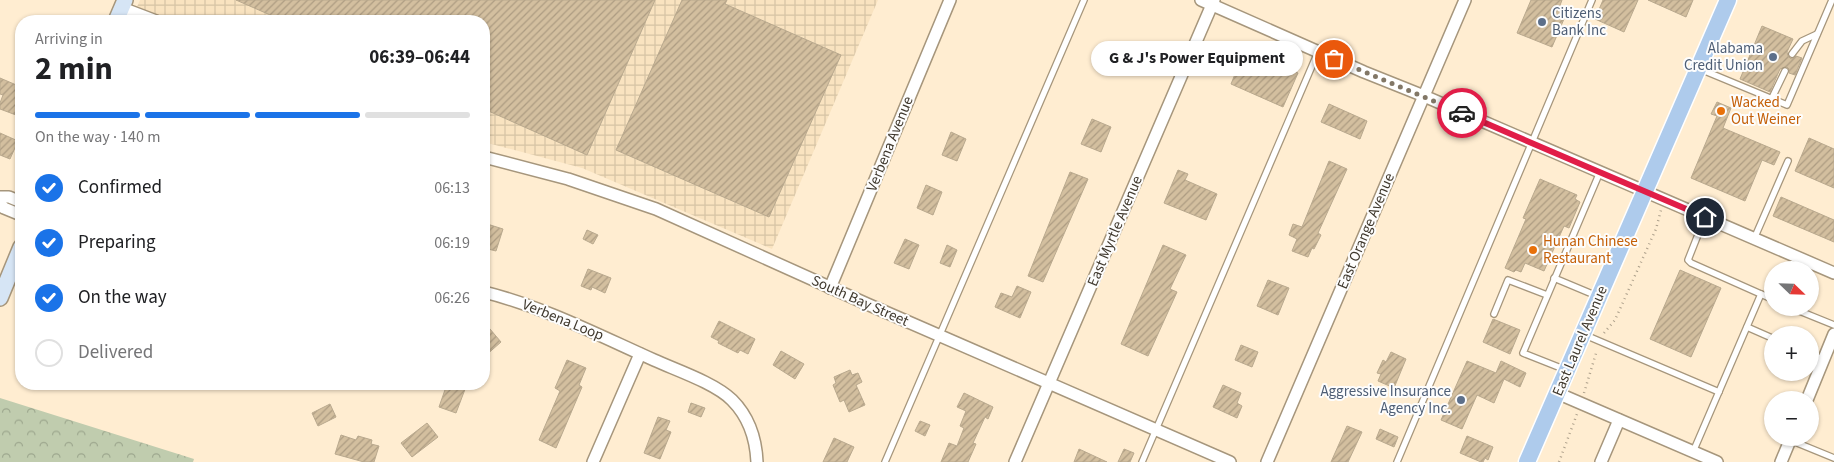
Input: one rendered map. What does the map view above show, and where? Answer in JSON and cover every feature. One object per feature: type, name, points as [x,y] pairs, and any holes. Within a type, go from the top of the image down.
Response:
[{"type":"main road","name":"East Laurel Avenue","points":[[1527,462],[1728,0]]},
{"type":"street","name":"Verbena Avenue","points":[[830,288],[950,0]]},
{"type":"street","points":[[1201,0],[1213,3],[1318,52],[1834,273]]},
{"type":"street","name":"East Orange Avenue","points":[[1267,462],[1466,0]]},
{"type":"street","name":"East Myrtle Avenue","points":[[1015,462],[1213,3]]},
{"type":"street","points":[[121,10],[137,15]]},
{"type":"street","name":"South Bay Street","points":[[490,159],[568,179],[621,196],[685,222],[830,288],[1230,462]]},
{"type":"street","points":[[0,197],[15,200]]},
{"type":"street","points":[[0,204],[15,213]]},
{"type":"street","points":[[0,298],[15,262]]},
{"type":"street","name":"Verbena Loop","points":[[490,294],[544,310],[705,382],[730,398],[741,409],[754,435],[757,462]]},
{"type":"street","points":[[1810,391],[1834,334]]},
{"type":"street","points":[[593,462],[640,354]]},
{"type":"street","points":[[1557,393],[1717,462]]},
{"type":"street","points":[[1601,462],[1619,420]]},
{"type":"street","points":[[1781,462],[1787,446]]},
{"type":"lane","points":[[884,462],[1084,0]]},
{"type":"lane","points":[[1396,462],[1592,0]]},
{"type":"lane","points":[[1699,68],[1787,105],[1832,0]]},
{"type":"lane","points":[[1792,54],[1802,41],[1817,34]]},
{"type":"lane","points":[[1142,462],[1318,52]]},
{"type":"lane","points":[[1772,98],[1785,71]]},
{"type":"lane","points":[[1754,239],[1788,161]]},
{"type":"lane","points":[[1567,370],[1523,353],[1600,172]]},
{"type":"lane","points":[[1705,217],[1688,260],[1691,264],[1764,295]]},
{"type":"lane","points":[[1554,278],[1599,297]]},
{"type":"lane","points":[[1494,314],[1508,280],[1547,296]]},
{"type":"lane","points":[[1693,452],[1761,294]]},
{"type":"lane","points":[[1811,316],[1834,326]]},
{"type":"lane","points":[[1747,327],[1764,334]]},
{"type":"lane","points":[[1583,334],[1719,392]]},
{"type":"lane","points":[[1819,358],[1823,360]]},
{"type":"lane","points":[[1806,446],[1834,458]]},
{"type":"path","points":[[1559,462],[1581,403],[1600,341],[1606,330],[1616,320],[1656,229],[1664,200]]},
{"type":"shaded area","points":[[140,0],[878,0],[772,249],[582,168],[490,144],[490,15],[134,15]]},
{"type":"green space","points":[[0,398],[194,459],[193,462],[0,462]]},
{"type":"building","points":[[236,0],[655,0],[587,155],[490,112],[490,15],[270,15]]},
{"type":"building","points":[[682,0],[727,0],[725,4],[841,55],[769,217],[616,150]]},
{"type":"building","name":"Citizens Bank Inc","points":[[1531,0],[1562,0],[1559,8],[1567,12],[1552,47],[1517,33]]},
{"type":"building","points":[[1603,0],[1638,0],[1624,32],[1595,19]]},
{"type":"building","points":[[1648,0],[1693,0],[1686,17]]},
{"type":"building","name":"Alabama Credit Union","points":[[1762,26],[1793,39],[1787,52],[1788,56],[1791,59],[1796,56],[1802,58],[1795,75],[1789,73],[1787,67],[1780,69],[1770,92],[1740,79]]},
{"type":"building","points":[[1245,50],[1298,73],[1283,107],[1231,84]]},
{"type":"building","points":[[0,78],[15,84],[15,115],[0,109],[3,95],[0,94]]},
{"type":"building","points":[[1717,102],[1731,108],[1723,128],[1780,152],[1774,165],[1762,160],[1745,201],[1691,178],[1717,116],[1711,114]]},
{"type":"building","points":[[1329,104],[1367,121],[1360,139],[1321,122]]},
{"type":"building","points":[[1092,119],[1111,127],[1101,152],[1081,144]]},
{"type":"building","points":[[951,132],[966,139],[957,161],[942,155]]},
{"type":"building","points":[[0,133],[15,140],[15,148],[10,159],[0,155]]},
{"type":"building","points":[[1809,138],[1834,149],[1834,188],[1795,171]]},
{"type":"building","points":[[1329,161],[1347,169],[1318,233],[1321,235],[1308,257],[1292,251],[1297,239],[1289,235],[1293,224],[1302,227]]},
{"type":"building","points":[[1178,170],[1188,174],[1185,180],[1217,194],[1206,220],[1164,203]]},
{"type":"building","points":[[1070,172],[1088,179],[1043,282],[1028,276]]},
{"type":"building","points":[[1540,179],[1577,195],[1575,199],[1580,202],[1569,228],[1564,226],[1544,271],[1525,263],[1521,272],[1516,270],[1514,272],[1505,268],[1526,219],[1523,218]]},
{"type":"building","points":[[926,185],[942,192],[933,215],[917,208]]},
{"type":"building","points":[[1781,197],[1834,220],[1834,242],[1773,216]]},
{"type":"building","points":[[490,225],[503,229],[496,251],[490,250]]},
{"type":"building","points":[[587,230],[598,235],[593,244],[583,239]]},
{"type":"building","points":[[905,239],[919,245],[909,269],[894,263]]},
{"type":"building","points":[[947,245],[957,250],[950,267],[940,263]]},
{"type":"building","points":[[1163,245],[1186,255],[1170,289],[1177,292],[1148,356],[1121,344]]},
{"type":"building","points":[[588,269],[611,278],[605,293],[592,287],[591,290],[581,286]]},
{"type":"building","points":[[1680,270],[1721,288],[1691,357],[1650,339]]},
{"type":"building","points":[[1268,280],[1289,288],[1278,315],[1257,306]]},
{"type":"building","points":[[1017,286],[1031,292],[1020,318],[995,307],[1001,293],[1012,297]]},
{"type":"building","points":[[1493,319],[1520,330],[1510,354],[1483,342]]},
{"type":"building","points":[[719,321],[755,339],[748,354],[740,350],[738,353],[718,343],[719,341],[711,337]]},
{"type":"building","points":[[490,329],[501,342],[490,352]]},
{"type":"building","points":[[1241,345],[1258,352],[1252,367],[1235,360]]},
{"type":"building","points":[[781,351],[804,364],[795,379],[773,365]]},
{"type":"building","points":[[1391,352],[1406,359],[1394,388],[1378,381],[1381,374],[1377,373],[1383,360],[1386,362]]},
{"type":"building","points":[[567,360],[586,368],[579,385],[582,387],[556,448],[539,440],[560,391],[555,388]]},
{"type":"building","points":[[1467,361],[1496,373],[1501,361],[1526,373],[1520,387],[1504,379],[1494,403],[1477,395],[1462,429],[1441,420]]},
{"type":"building","points":[[850,370],[852,375],[858,373],[862,382],[856,385],[865,405],[849,412],[844,400],[840,402],[833,385],[836,383],[834,377]]},
{"type":"building","points":[[1223,385],[1241,393],[1237,403],[1242,406],[1237,418],[1213,407]]},
{"type":"building","points":[[445,390],[465,390],[456,413],[439,407]]},
{"type":"building","points":[[964,393],[993,407],[988,419],[985,417],[973,443],[976,444],[968,462],[941,462],[949,443],[957,446],[964,428],[960,426],[966,411],[957,407]]},
{"type":"building","points":[[691,403],[705,408],[701,417],[688,412]]},
{"type":"building","points":[[330,404],[336,417],[318,426],[312,413]]},
{"type":"building","points":[[658,417],[670,421],[666,430],[671,432],[660,459],[644,453]]},
{"type":"building","points":[[920,421],[930,425],[925,436],[915,431]]},
{"type":"building","points":[[427,423],[438,437],[412,457],[401,443]]},
{"type":"building","points":[[1347,426],[1362,432],[1348,462],[1331,462]]},
{"type":"building","points":[[1380,429],[1398,437],[1394,447],[1376,439]]},
{"type":"building","points":[[341,435],[356,440],[358,436],[372,440],[371,444],[379,446],[374,462],[364,462],[335,454]]},
{"type":"building","points":[[1467,436],[1493,447],[1488,460],[1485,458],[1481,462],[1460,453]]},
{"type":"building","points":[[834,438],[854,447],[847,462],[823,462]]},
{"type":"building","points":[[1079,449],[1107,462],[1074,462]]},
{"type":"building","points":[[1124,449],[1134,453],[1130,462],[1118,462]]},
{"type":"way so far","points":[[1334,59],[1462,113]]},
{"type":"place","name":"Citizens Bank Inc","points":[[1542,22]]},
{"type":"place","name":"Alabama Credit Union","points":[[1773,57]]},
{"type":"place","name":"G & J's Power Equipment","points":[[1334,59]]},
{"type":"place","name":"Wacked Out Weiner","points":[[1721,111]]},
{"type":"place","name":"Hunan Chinese Restaurant","points":[[1533,250]]},
{"type":"place","name":"Aggressive Insurance Agency Inc.","points":[[1461,400]]},
{"type":"route","points":[[1462,113],[1705,217]]}]
